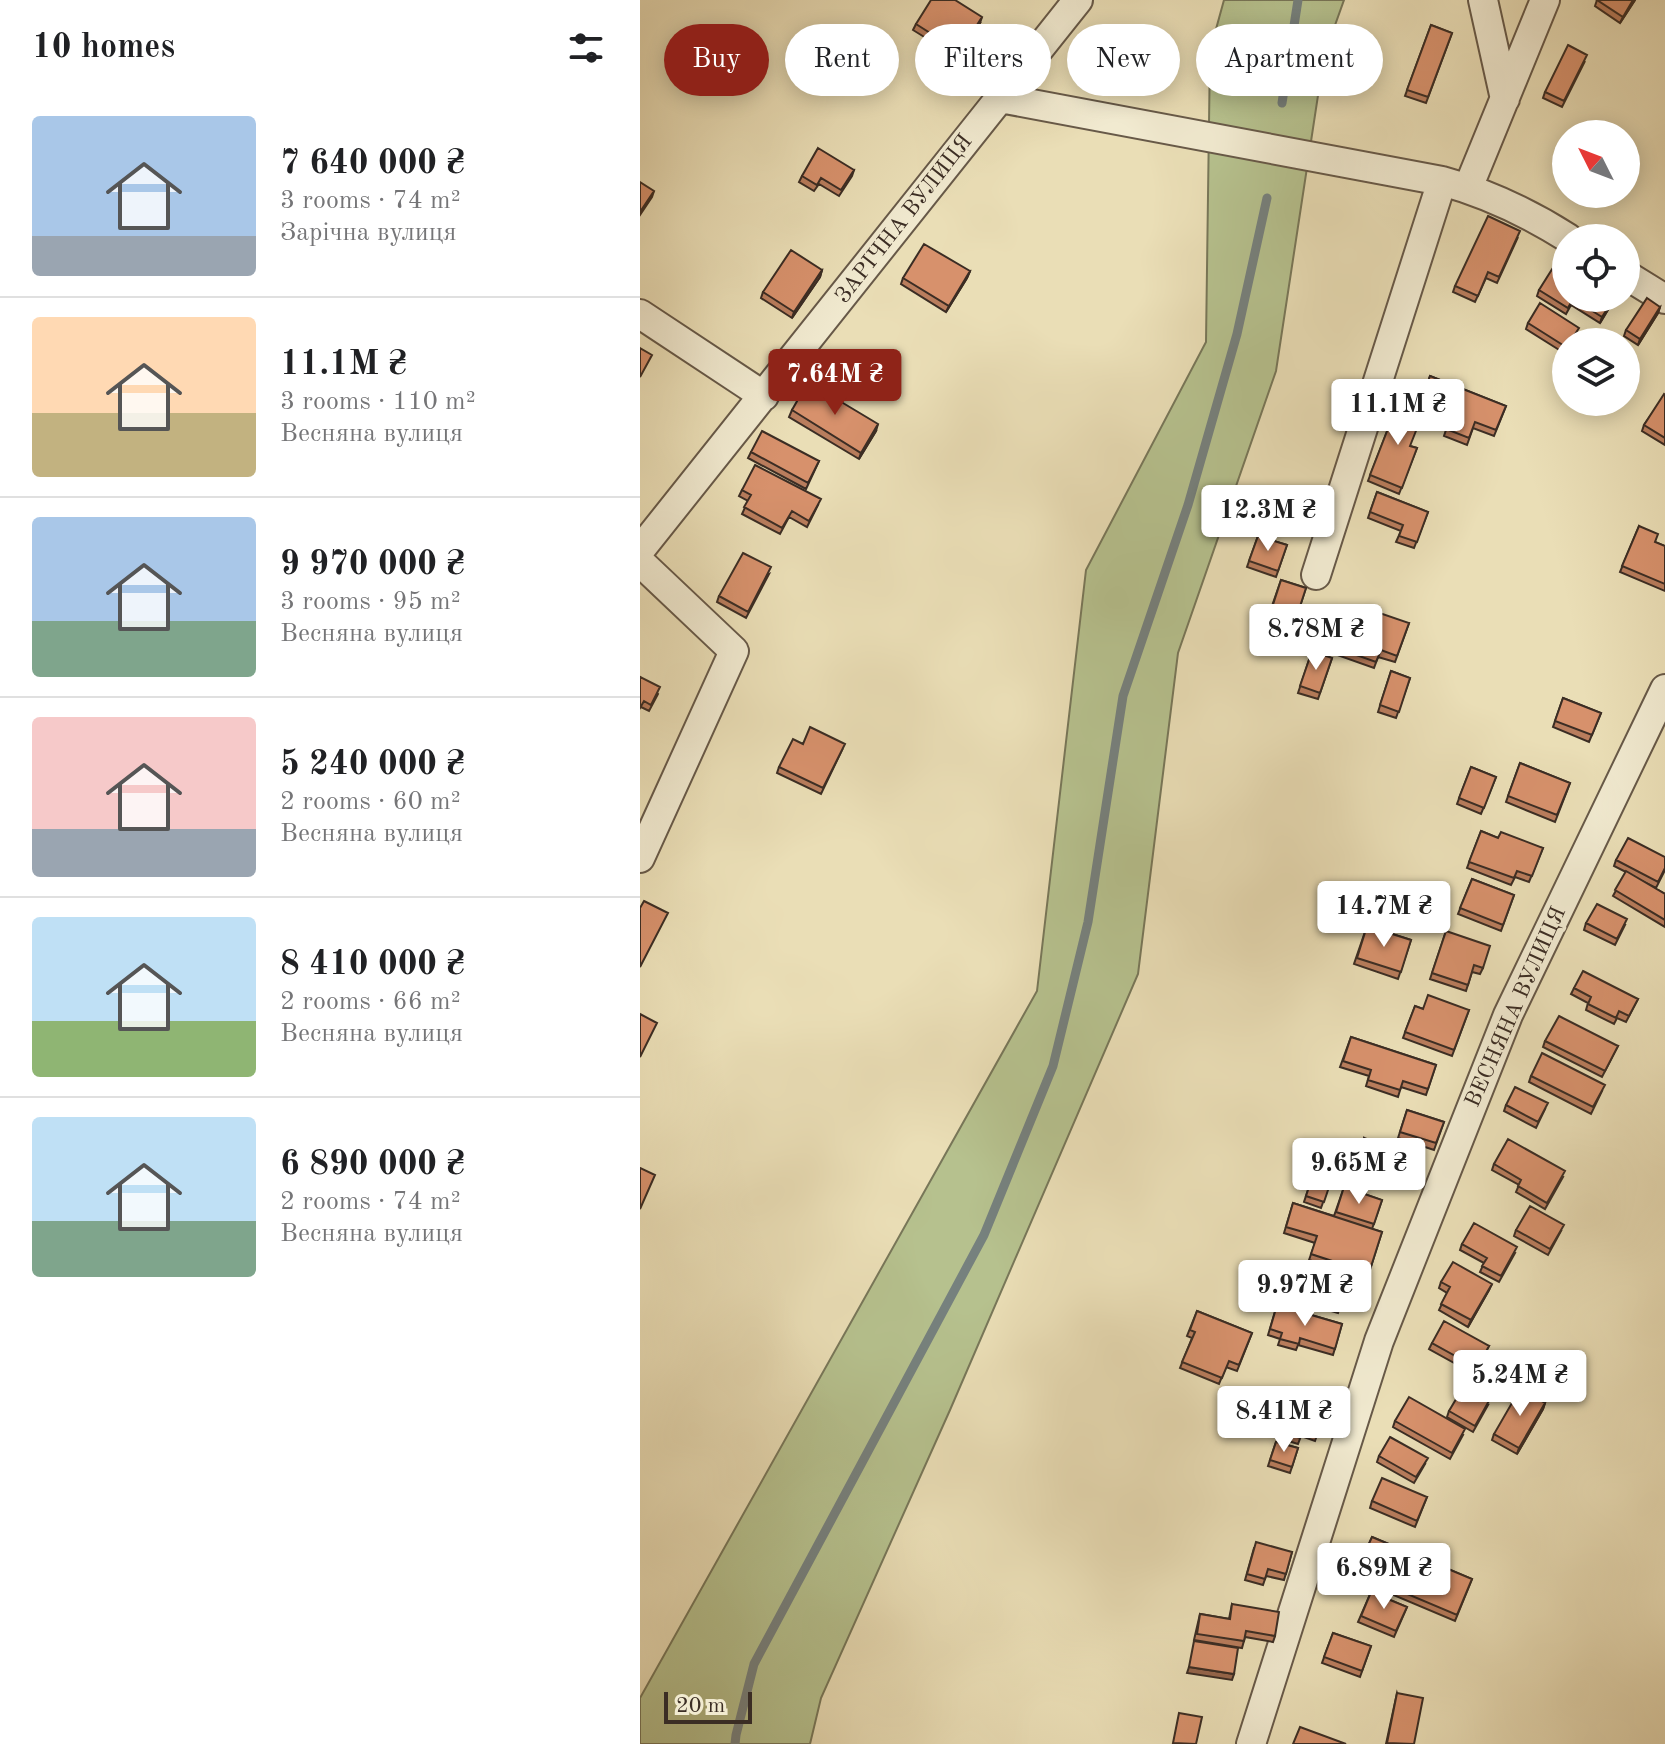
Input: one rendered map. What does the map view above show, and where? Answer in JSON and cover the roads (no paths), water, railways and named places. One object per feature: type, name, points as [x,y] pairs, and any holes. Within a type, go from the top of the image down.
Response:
[{"type":"street","name":"ЗАРІЧНА ВУЛИЦЯ","points":[[640,550],[1078,0]]},
{"type":"street","points":[[1483,0],[1505,99]]},
{"type":"street","points":[[1316,575],[1455,185],[1505,99],[1545,0]]},
{"type":"street","points":[[1000,98],[1455,185],[1552,228]]},
{"type":"street","points":[[1640,284],[1665,299]]},
{"type":"street","points":[[640,314],[764,396]]},
{"type":"street","points":[[640,562],[734,651],[640,858]]},
{"type":"street","name":"ВЕСНЯНА ВУЛИЦЯ","points":[[1251,1744],[1385,1326],[1508,1015],[1665,689]]},
{"type":"waterway","points":[[1282,103],[1298,0]]},
{"type":"waterway","points":[[735,1744],[754,1664],[984,1235],[1053,1066],[1088,922],[1123,696],[1188,505],[1237,334],[1267,198]]}]
